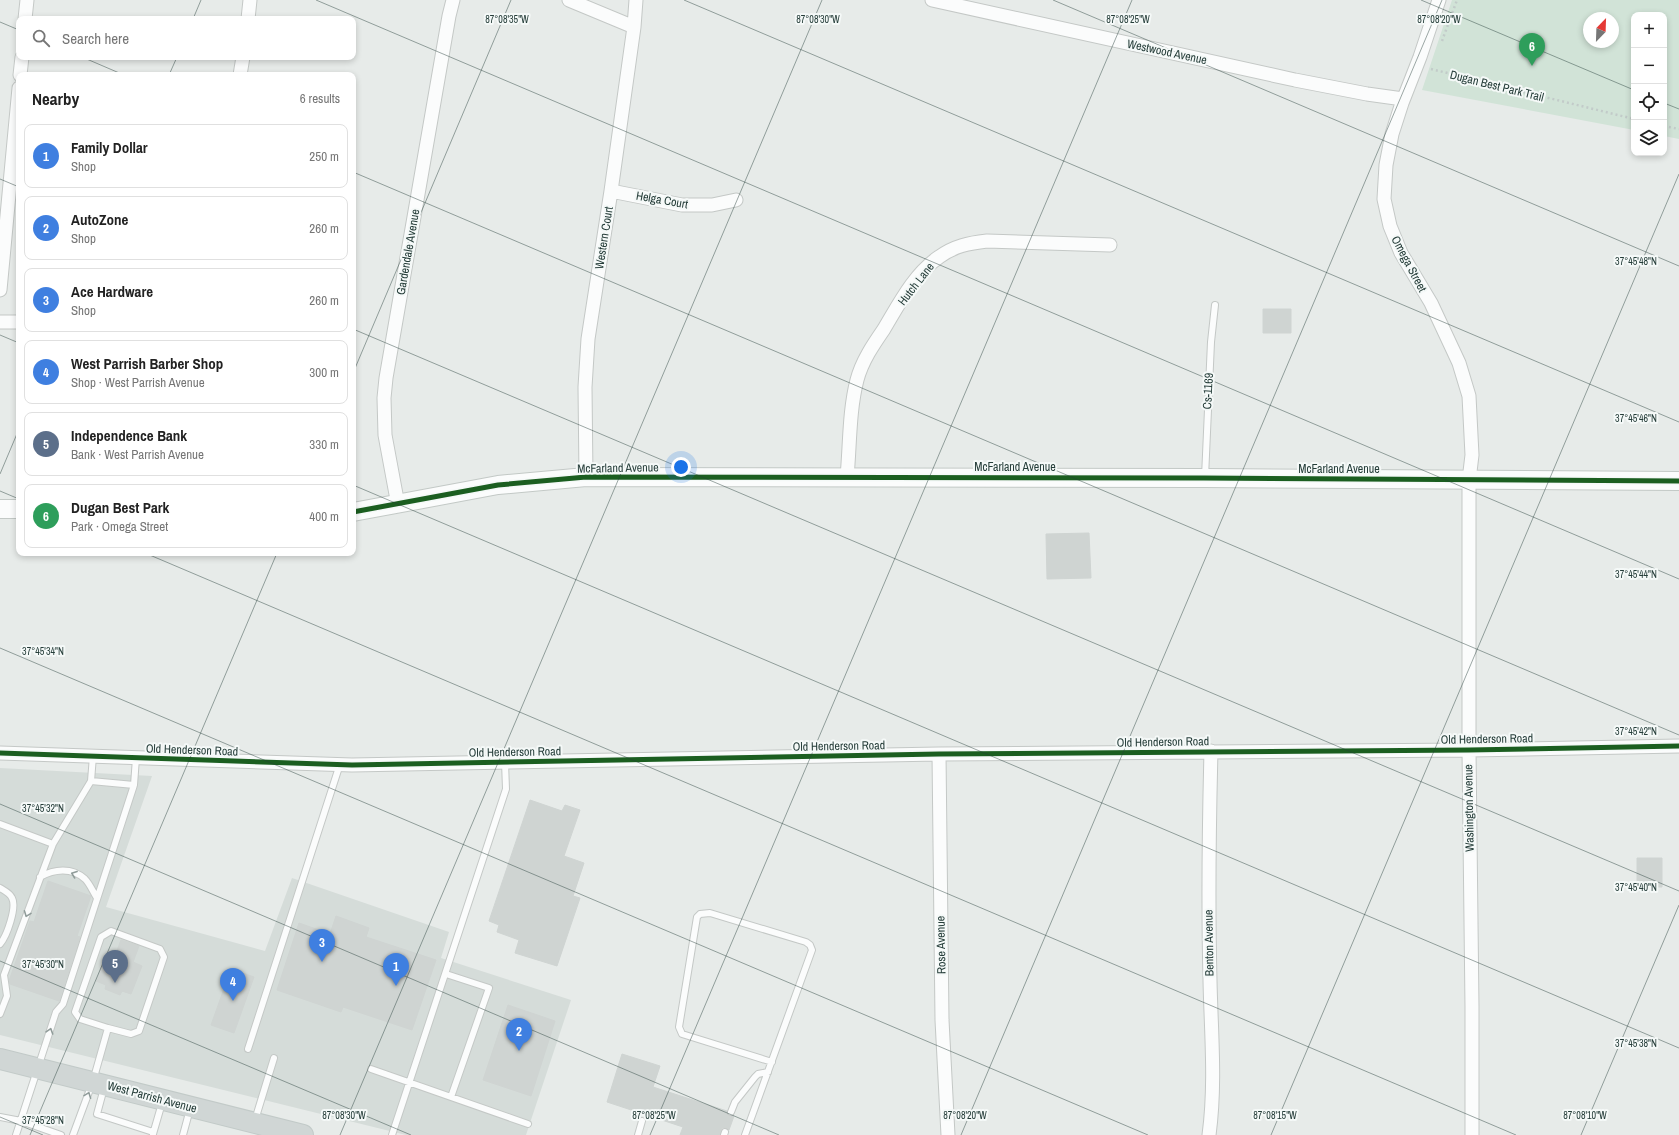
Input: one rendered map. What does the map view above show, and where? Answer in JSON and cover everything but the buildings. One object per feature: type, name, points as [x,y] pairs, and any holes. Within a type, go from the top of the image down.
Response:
[{"type":"main road","name":"West Parrish Avenue","points":[[0,1059],[163,1099],[258,1125],[303,1135]]},
{"type":"street","points":[[25,16],[27,0]]},
{"type":"street","points":[[248,16],[250,0]]},
{"type":"street","name":"Gardendale Avenue","points":[[398,505],[385,436],[384,398],[386,378],[453,0]]},
{"type":"street","points":[[569,0],[634,27]]},
{"type":"street","name":"Western Court","points":[[586,477],[586,387],[588,339],[611,190],[634,27],[636,0]]},
{"type":"street","name":"Westwood Avenue","points":[[932,0],[1288,79],[1367,94],[1403,99]]},
{"type":"street","name":"Omega Street","points":[[1440,0],[1420,57],[1403,99],[1392,134],[1386,165],[1384,199],[1390,226],[1401,253],[1431,303],[1459,363],[1463,376],[1469,396],[1472,455],[1469,480]]},
{"type":"street","points":[[20,72],[22,60]]},
{"type":"street","points":[[240,72],[242,60]]},
{"type":"street","points":[[0,290],[16,120]]},
{"type":"street","name":"Helga Court","points":[[611,190],[682,205],[712,206],[736,200]]},
{"type":"street","name":"Hutch Lane","points":[[847,477],[853,397],[863,362],[905,295],[926,268],[952,249],[963,245],[987,241],[1110,245]]},
{"type":"street","points":[[0,322],[16,322]]},
{"type":"street","name":"McFarland Avenue","points":[[356,512],[398,505],[498,485],[586,477],[1204,478],[1679,481]]},
{"type":"street","name":"Washington Avenue","points":[[1469,480],[1469,750],[1472,1135]]},
{"type":"street","points":[[0,509],[16,510]]},
{"type":"street","name":"Old Henderson Road","points":[[0,753],[340,764],[939,754],[1469,750],[1679,746]]},
{"type":"street","name":"Benton Avenue","points":[[1209,1135],[1214,1078],[1210,980],[1209,879],[1211,751]]},
{"type":"street","name":"Rose Avenue","points":[[939,754],[942,1020],[948,1135]]},
{"type":"lane","name":"Cs-1169","points":[[1204,478],[1210,342],[1215,305]]},
{"type":"lane","points":[[0,1014],[7,996],[4,975],[40,877],[54,844],[91,781],[93,756]]},
{"type":"lane","points":[[16,1135],[56,1012],[63,1004],[134,785],[136,758]]},
{"type":"lane","points":[[392,1135],[506,789],[505,762]]},
{"type":"lane","points":[[248,1050],[340,764]]},
{"type":"lane","points":[[91,781],[134,785]]},
{"type":"lane","points":[[0,824],[54,844]]},
{"type":"lane","points":[[40,877],[57,871],[73,873],[86,880],[97,898]]},
{"type":"lane","points":[[0,888],[8,892],[13,899],[14,909],[4,939],[0,944]]},
{"type":"lane","points":[[745,1135],[772,1062],[812,950],[810,945],[806,942],[710,913],[700,914],[697,917],[679,1026],[680,1030],[682,1034],[772,1062]]},
{"type":"lane","points":[[111,931],[160,949],[164,957],[139,1031],[131,1034],[108,1028],[80,1019],[75,1012],[100,937],[111,931]]},
{"type":"lane","points":[[446,974],[488,988],[451,1097]]},
{"type":"lane","points":[[108,1028],[99,1083],[97,1114],[153,1133],[163,1099]]},
{"type":"lane","points":[[258,1125],[274,1058]]},
{"type":"lane","points":[[371,1069],[528,1124]]},
{"type":"lane","points":[[731,1112],[735,1102],[755,1077],[758,1074],[768,1072]]},
{"type":"lane","points":[[73,1135],[99,1083]]},
{"type":"lane","points":[[183,1135],[191,1107]]},
{"type":"lane","points":[[0,1117],[21,1121],[61,1135]]},
{"type":"lane","points":[[638,1135],[642,1121]]},
{"type":"path","points":[[1439,48],[1457,0]]},
{"type":"path","points":[[1667,127],[1679,129]]},
{"type":"shaded area","points":[[0,768],[152,776],[106,907],[265,951],[292,878],[449,932],[441,958],[571,1000],[526,1135],[406,1135],[0,1035]]},
{"type":"green space","points":[[1452,0],[1679,0],[1679,139],[1667,137],[1667,12],[1631,12],[1631,129],[1422,90]]},
{"type":"cycle path","points":[[356,511],[498,485],[586,477],[1204,478],[1679,481]]},
{"type":"cycle path","points":[[0,753],[352,765],[939,754],[1469,750],[1679,746]]},
{"type":"place","name":"Dugan Best Park","points":[[1532,66]]},
{"type":"place","name":"Ace Hardware","points":[[322,962]]},
{"type":"place","name":"Independence Bank","points":[[115,983]]},
{"type":"place","name":"Family Dollar","points":[[396,986]]},
{"type":"place","name":"West Parrish Barber Shop","points":[[233,1001]]},
{"type":"place","name":"AutoZone","points":[[519,1051]]}]
